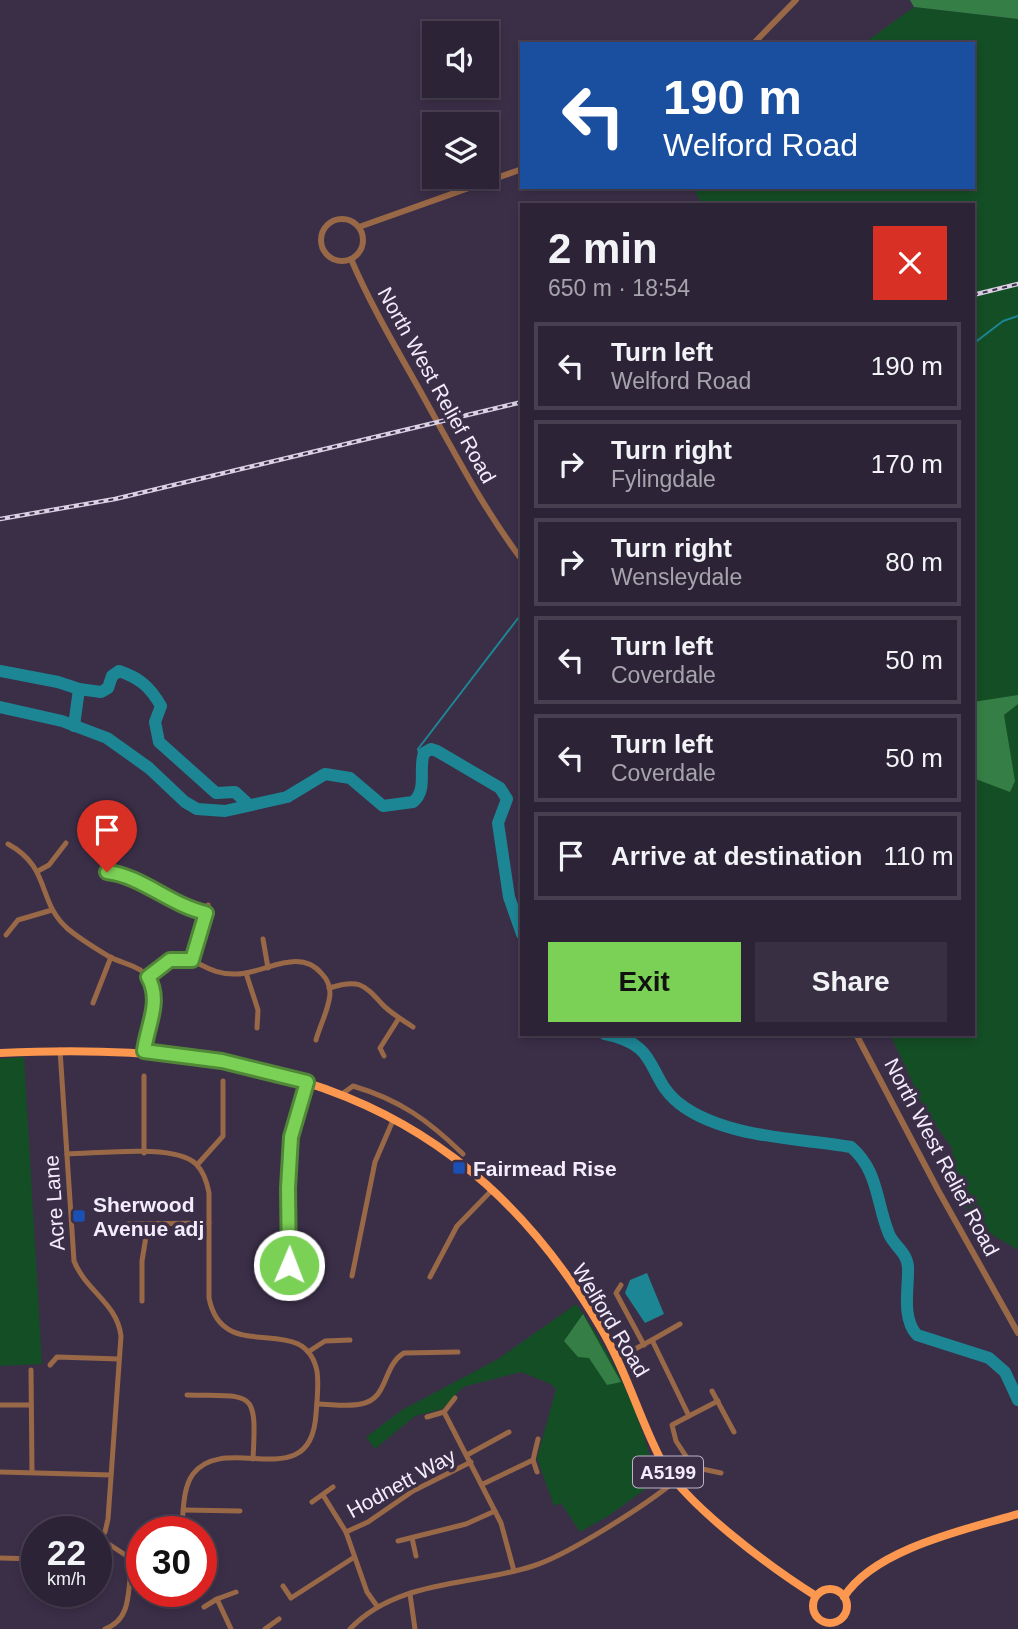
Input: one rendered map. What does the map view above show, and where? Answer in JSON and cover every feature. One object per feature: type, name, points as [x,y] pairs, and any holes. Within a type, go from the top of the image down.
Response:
[{"type":"main road","name":"Welford Road","points":[[0,1053],[60,1050],[144,1051],[222,1061],[307,1082],[342,1094],[422,1134],[493,1189],[523,1219],[560,1267],[618,1358],[662,1461],[675,1481],[702,1508],[780,1573],[816,1596]]},
{"type":"main road","points":[[841,1594],[880,1565],[923,1545],[1018,1514]]},
{"type":"main road","points":[[826,1589],[841,1594],[846,1604],[843,1616],[821,1625],[814,1612],[816,1596],[826,1589]]},
{"type":"street","points":[[755,42],[796,0]]},
{"type":"street","points":[[359,226],[520,170]]},
{"type":"street","points":[[348,219],[359,226],[363,241],[351,259],[331,258],[322,248],[321,234],[335,220],[348,219]]},
{"type":"street","name":"North West Relief Road","points":[[351,259],[365,291],[488,515],[520,557]]},
{"type":"street","points":[[38,871],[49,865],[66,843]]},
{"type":"street","points":[[8,844],[25,855],[38,871],[52,910],[70,931],[111,957],[138,968],[148,977],[156,1001],[147,1026],[144,1051]]},
{"type":"street","points":[[107,872],[126,875],[168,899],[206,913]]},
{"type":"street","points":[[192,960],[208,905]]},
{"type":"street","points":[[6,935],[19,920],[52,910]]},
{"type":"street","points":[[262,939],[268,968]]},
{"type":"street","points":[[93,1003],[111,957]]},
{"type":"street","points":[[148,977],[170,960],[192,960],[224,972],[246,973],[292,961],[304,962],[321,972],[330,988],[328,1005],[316,1040]]},
{"type":"street","points":[[246,973],[258,1010],[257,1028]]},
{"type":"street","points":[[330,988],[349,983],[366,986],[399,1018],[413,1027]]},
{"type":"street","points":[[384,1056],[380,1048],[399,1018]]},
{"type":"street","name":"North West Relief Road","points":[[857,1036],[938,1190],[1018,1333]]},
{"type":"street","name":"Acre Lane","points":[[60,1050],[74,1261],[81,1276],[116,1317],[121,1336],[108,1516]]},
{"type":"street","points":[[144,1076],[144,1153]]},
{"type":"street","points":[[197,1165],[223,1136],[223,1080]]},
{"type":"street","points":[[289,1265],[288,1188],[291,1137],[307,1082]]},
{"type":"street","name":"Welford Road","points":[[342,1094],[353,1086],[397,1101],[428,1122],[463,1154]]},
{"type":"street","points":[[352,1276],[375,1162],[394,1118]]},
{"type":"street","points":[[422,1134],[428,1122]]},
{"type":"street","points":[[67,1154],[178,1154],[197,1165],[206,1178],[209,1193],[209,1298],[218,1321],[237,1335],[286,1339],[308,1352],[317,1372],[314,1434],[301,1451],[279,1459],[222,1458],[199,1468],[186,1489],[183,1516]]},
{"type":"street","points":[[430,1277],[457,1226],[493,1189]]},
{"type":"street","points":[[128,1224],[209,1223]]},
{"type":"street","points":[[142,1301],[142,1261],[148,1224]]},
{"type":"street","points":[[621,1285],[616,1293],[643,1345]]},
{"type":"street","points":[[618,1358],[680,1324]]},
{"type":"street","points":[[308,1352],[325,1341],[350,1340]]},
{"type":"street","points":[[652,1340],[689,1416]]},
{"type":"street","points":[[317,1404],[360,1404],[374,1399],[383,1387],[390,1366],[404,1353],[458,1352]]},
{"type":"street","points":[[50,1365],[57,1357],[119,1359]]},
{"type":"street","points":[[31,1370],[32,1472]]},
{"type":"street","points":[[712,1391],[734,1432]]},
{"type":"street","points":[[187,1395],[239,1397],[247,1401],[255,1414],[253,1459]]},
{"type":"street","points":[[427,1417],[444,1412],[455,1398]]},
{"type":"street","points":[[718,1401],[672,1425],[688,1463],[701,1470],[721,1472]]},
{"type":"street","points":[[0,1405],[31,1405]]},
{"type":"street","points":[[444,1412],[495,1511],[508,1542],[514,1571]]},
{"type":"street","points":[[467,1455],[509,1432]]},
{"type":"street","points":[[537,1472],[533,1460],[538,1439]]},
{"type":"street","points":[[483,1484],[533,1460]]},
{"type":"street","name":"Hodnett Way","points":[[346,1532],[368,1522],[413,1491],[471,1462]]},
{"type":"street","points":[[0,1472],[111,1475]]},
{"type":"street","points":[[350,1629],[377,1606],[410,1594],[537,1565],[675,1481]]},
{"type":"street","points":[[312,1502],[333,1487]]},
{"type":"street","points":[[323,1495],[346,1532],[367,1592],[377,1606]]},
{"type":"street","points":[[184,1510],[240,1511]]},
{"type":"street","points":[[398,1541],[466,1524],[495,1511]]},
{"type":"street","points":[[412,1538],[416,1556]]},
{"type":"street","points":[[0,1558],[21,1559]]},
{"type":"street","points":[[284,1586],[291,1598],[353,1558]]},
{"type":"street","points":[[232,1629],[217,1599],[236,1592]]},
{"type":"street","points":[[410,1594],[415,1629]]},
{"type":"street","points":[[105,1629],[119,1621],[126,1605]]},
{"type":"street","points":[[265,1629],[279,1619]]},
{"type":"shaded area","points":[[910,0],[1018,0],[1018,19],[914,7]]},
{"type":"shaded area","points":[[914,7],[1018,19],[1018,1250],[989,1233],[960,1201],[955,1188],[952,1148],[926,1112],[891,1036],[975,1036],[975,203],[701,203],[694,189],[975,189],[975,42],[866,42]]},
{"type":"shaded area","points":[[1018,695],[1018,704],[1004,715],[1015,781],[1010,792],[975,779],[975,702]]},
{"type":"shaded area","points":[[24,1057],[42,1364],[0,1366],[0,1059]]},
{"type":"shaded area","points":[[647,1273],[664,1314],[645,1323],[625,1293],[630,1280]]},
{"type":"shaded area","points":[[576,1304],[602,1342],[625,1388],[644,1437],[655,1482],[610,1515],[580,1532],[561,1503],[554,1506],[537,1458],[556,1389],[551,1384],[521,1372],[463,1387],[442,1409],[415,1416],[375,1449],[366,1437],[402,1410],[498,1359]]},
{"type":"shaded area","points":[[583,1314],[621,1382],[607,1385],[589,1358],[578,1357],[564,1341]]},
{"type":"waterway","points":[[975,342],[1003,321],[1018,316]]},
{"type":"waterway","points":[[421,761],[418,749],[520,616]]},
{"type":"waterway","points":[[0,671],[58,682],[79,689],[74,726]]},
{"type":"waterway","points":[[79,689],[101,692],[108,688],[112,676],[119,671],[139,680],[161,706],[155,722],[159,742],[216,793],[235,792],[249,805]]},
{"type":"waterway","points":[[0,707],[62,721],[107,738],[149,768],[185,802],[197,809],[225,811],[287,797],[325,774],[350,778],[383,806],[413,802],[420,792],[424,753],[431,749],[437,751],[500,788],[507,799],[498,823],[509,897],[520,928]]},
{"type":"waterway","points":[[613,1036],[637,1046],[652,1064],[672,1097],[702,1117],[743,1131],[851,1147],[867,1166],[889,1234],[907,1262],[907,1311],[912,1328],[917,1335],[989,1358],[1005,1372],[1018,1400]]},
{"type":"railway","points":[[975,295],[1018,284]]},
{"type":"railway","points":[[0,519],[115,499],[520,402]]},
{"type":"place","name":"Fairmead Rise","points":[[459,1168]]},
{"type":"place","name":"Sherwood Avenue adj","points":[[79,1216]]},
{"type":"route","points":[[107,872],[126,875],[184,907],[206,913],[192,960],[175,958],[148,977],[153,985],[156,1001],[147,1026],[144,1051],[222,1061],[307,1082],[291,1137],[288,1188],[291,1245],[289,1265]]}]
